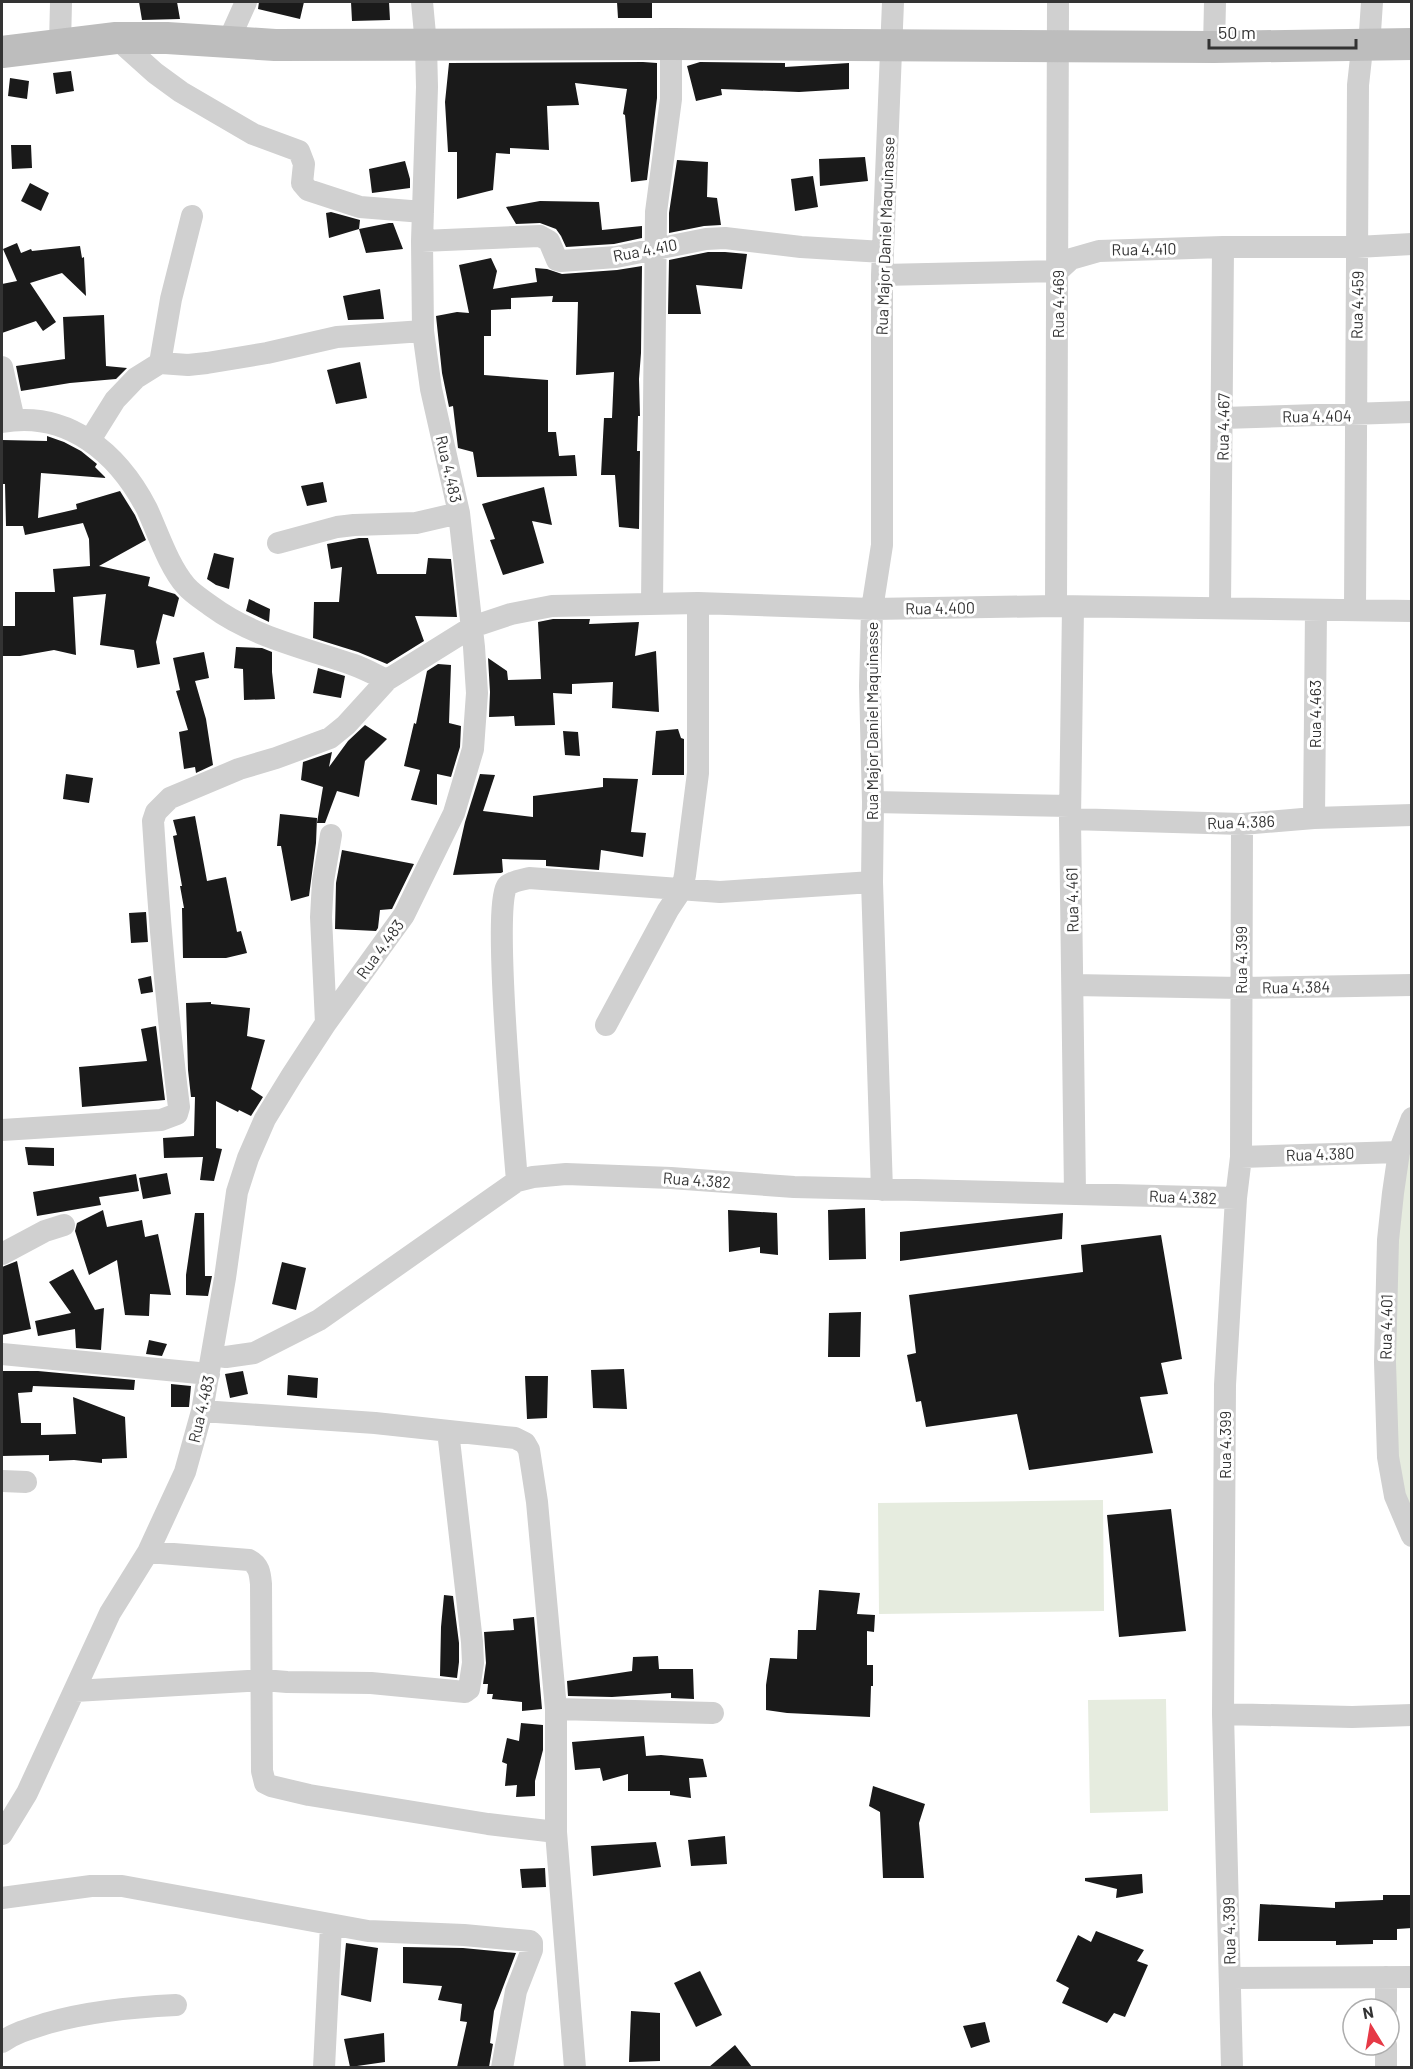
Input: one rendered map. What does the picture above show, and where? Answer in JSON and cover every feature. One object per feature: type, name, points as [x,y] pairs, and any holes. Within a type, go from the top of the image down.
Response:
[{"type":"street","points":[[60,45],[61,2]]},
{"type":"street","points":[[228,42],[246,2]]},
{"type":"street","name":"Rua 4.483","points":[[2,1834],[27,1793],[110,1613],[148,1552],[185,1472],[202,1411],[237,1192],[248,1158],[265,1119],[326,1023],[404,915],[454,813],[473,749],[477,693],[459,513],[431,389],[423,331],[422,241],[428,87],[422,2]]},
{"type":"street","name":"Rua Major Daniel Maquinasse","points":[[882,1190],[872,882],[873,802],[870,687],[872,609],[882,545],[882,274],[893,2]]},
{"type":"street","name":"Rua 4.469","points":[[1058,2],[1058,271],[1065,606]]},
{"type":"street","points":[[1214,47],[1215,2]]},
{"type":"street","name":"Rua 4.459","points":[[1354,610],[1358,85],[1361,58],[1367,45],[1371,23],[1372,2]]},
{"type":"street","points":[[116,38],[155,73],[182,92],[253,134],[299,151],[304,164],[302,183],[308,190],[360,207],[423,212]]},
{"type":"street","points":[[2,52],[116,38],[167,38],[275,45],[671,44],[1214,47],[1412,44]]},
{"type":"street","points":[[652,604],[656,212],[671,99],[671,44]]},
{"type":"street","points":[[160,363],[171,299],[192,216]]},
{"type":"street","name":"Rua 4.410","points":[[422,241],[540,236],[549,240],[557,260],[561,261],[616,257],[706,238],[883,252]]},
{"type":"street","name":"Rua 4.410","points":[[1058,271],[1071,259],[1099,250],[1358,247],[1412,244]]},
{"type":"street","name":"Rua 4.467","points":[[1220,608],[1223,247]]},
{"type":"street","points":[[882,274],[1058,271]]},
{"type":"street","points":[[90,440],[115,400],[136,378],[160,363],[188,365],[267,353],[337,337],[423,331]]},
{"type":"street","points":[[2,367],[8,421],[49,422],[75,431],[90,440],[114,461],[145,507],[186,586],[243,627],[356,665],[387,680]]},
{"type":"street","name":"Rua 4.404","points":[[1223,418],[1412,412]]},
{"type":"street","points":[[278,543],[337,527],[416,523],[459,513]]},
{"type":"street","points":[[606,1025],[668,910],[682,889],[689,858],[698,773],[698,603]]},
{"type":"street","name":"Rua 4.400","points":[[2,1130],[161,1120],[177,1114],[179,1107],[168,1023],[159,912],[153,821],[156,812],[170,798],[207,781],[330,738],[346,725],[387,680],[472,627],[512,614],[552,606],[698,603],[872,609],[1065,606],[1412,610]]},
{"type":"street","name":"Rua 4.461","points":[[1065,606],[1075,1193]]},
{"type":"street","name":"Rua 4.463","points":[[1314,818],[1316,610]]},
{"type":"street","name":"Rua 4.386","points":[[873,802],[1242,824],[1314,818],[1412,816]]},
{"type":"street","name":"Rua 4.399","points":[[1232,2067],[1223,1714],[1225,1385],[1236,1198],[1241,1156],[1242,824]]},
{"type":"street","points":[[326,1023],[321,917],[323,880],[331,835]]},
{"type":"street","points":[[517,1181],[502,968],[501,921],[506,886],[528,878],[720,892],[872,882]]},
{"type":"street","name":"Rua 4.384","points":[[1073,985],[1241,988],[1412,985]]},
{"type":"street","name":"Rua 4.401","points":[[1412,1118],[1400,1152],[1388,1240],[1386,1406],[1388,1457],[1395,1496],[1412,1536]]},
{"type":"street","name":"Rua 4.380","points":[[1241,1156],[1400,1152]]},
{"type":"street","name":"Rua 4.382","points":[[2,1354],[211,1364],[226,1358],[254,1353],[319,1320],[517,1181],[533,1177],[566,1174],[671,1178],[794,1187],[1236,1198]]},
{"type":"street","points":[[2,1254],[64,1225]]},
{"type":"street","points":[[202,1411],[375,1423],[515,1438],[525,1443],[529,1450],[537,1502],[556,1709],[556,1832],[575,2067]]},
{"type":"street","points":[[75,1691],[262,1680],[371,1683],[465,1692],[469,1689],[473,1663],[472,1642],[448,1431]]},
{"type":"street","points":[[2,1480],[26,1482]]},
{"type":"street","points":[[148,1552],[240,1558],[255,1563],[260,1573],[261,1584],[262,1771],[265,1783],[309,1795],[488,1824],[556,1832]]},
{"type":"street","points":[[556,1709],[713,1713]]},
{"type":"street","points":[[1223,1714],[1352,1717],[1412,1715]]},
{"type":"street","points":[[2,1898],[91,1886],[122,1886],[176,1894],[368,1931],[464,1935],[530,1941],[532,1950],[516,1991],[502,2067]]},
{"type":"street","points":[[324,2067],[331,1925]]},
{"type":"street","points":[[1386,1977],[1386,1997]]},
{"type":"street","points":[[1230,1978],[1412,1977]]},
{"type":"street","points":[[2,2042],[23,2030],[103,2010],[176,2005]]},
{"type":"shaded area","points":[[1411,1128],[1411,1527],[1395,1496],[1386,1330]]},
{"type":"shaded area","points":[[1103,1500],[1104,1611],[879,1614],[878,1503]]},
{"type":"shaded area","points":[[1166,1699],[1168,1811],[1090,1813],[1088,1700]]},
{"type":"building","points":[[139,2],[177,2],[180,19],[142,20]]},
{"type":"building","points":[[259,2],[304,2],[300,19],[258,9]]},
{"type":"building","points":[[351,2],[389,2],[390,20],[352,21]]},
{"type":"building","points":[[617,2],[652,2],[652,18],[618,18]]},
{"type":"building","points":[[700,62],[785,63],[785,67],[849,63],[849,89],[799,92],[721,89],[722,95],[696,101],[687,66]]},
{"type":"building","points":[[449,63],[657,63],[657,98],[647,180],[631,182],[625,115],[623,114],[627,89],[575,83],[579,105],[547,106],[549,150],[510,148],[510,154],[496,153],[493,190],[457,199],[457,152],[448,152],[445,102]]},
{"type":"building","points":[[71,71],[74,91],[56,94],[53,73]]},
{"type":"building","points":[[10,78],[29,81],[27,99],[8,96]]},
{"type":"building","points":[[11,145],[31,145],[32,168],[12,169]]},
{"type":"building","points":[[865,157],[868,181],[820,186],[819,159]]},
{"type":"building","points":[[677,160],[708,162],[707,197],[717,198],[721,225],[669,233],[669,213]]},
{"type":"building","points":[[405,161],[410,188],[372,193],[369,169]]},
{"type":"building","points":[[813,176],[818,207],[795,211],[791,179]]},
{"type":"building","points":[[30,183],[49,193],[41,211],[21,201]]},
{"type":"building","points":[[540,201],[599,202],[602,230],[642,226],[642,238],[614,244],[566,247],[556,229],[540,223],[516,224],[506,207]]},
{"type":"building","points":[[331,212],[360,220],[359,229],[329,238],[326,213]]},
{"type":"building","points":[[393,223],[403,249],[366,253],[359,229]]},
{"type":"building","points":[[17,243],[21,253],[31,249],[32,251],[80,246],[82,258],[84,257],[86,296],[62,273],[30,283],[56,322],[43,331],[36,321],[2,333],[2,284],[17,281],[3,249]]},
{"type":"building","points":[[708,252],[747,254],[742,289],[696,285],[701,314],[668,314],[669,260]]},
{"type":"building","points":[[491,258],[497,271],[493,289],[537,282],[535,268],[562,274],[642,266],[640,416],[638,416],[637,451],[640,451],[639,529],[619,527],[615,475],[601,475],[604,418],[612,418],[614,372],[576,375],[578,302],[552,302],[553,296],[511,298],[511,309],[491,310],[491,336],[484,336],[484,375],[548,380],[548,432],[556,432],[559,456],[575,455],[577,476],[477,477],[473,452],[458,448],[453,406],[449,407],[442,373],[436,316],[457,312],[469,313],[459,265]]},
{"type":"building","points":[[380,289],[384,319],[348,320],[343,296]]},
{"type":"building","points":[[104,315],[106,366],[127,368],[116,379],[21,391],[16,366],[65,359],[63,317]]},
{"type":"building","points":[[360,362],[367,398],[336,404],[327,370]]},
{"type":"building","points":[[47,436],[81,451],[97,464],[95,467],[106,478],[41,473],[38,518],[77,509],[76,504],[120,491],[135,515],[146,540],[99,566],[150,577],[148,586],[175,594],[179,598],[174,617],[163,614],[156,642],[160,664],[137,668],[134,650],[100,645],[106,594],[73,597],[76,655],[54,650],[20,656],[2,656],[2,626],[15,626],[15,592],[55,592],[53,569],[90,566],[89,539],[83,523],[25,535],[23,526],[6,526],[5,484],[2,484],[2,440],[47,441]]},
{"type":"building","points":[[323,482],[327,502],[307,506],[301,486]]},
{"type":"building","points":[[544,487],[552,525],[532,521],[544,563],[503,575],[490,540],[495,539],[482,504]]},
{"type":"building","points":[[368,538],[377,574],[426,574],[428,558],[451,559],[457,617],[415,616],[424,641],[387,664],[313,638],[314,602],[339,602],[342,567],[331,569],[327,544]]},
{"type":"building","points":[[214,553],[234,558],[229,589],[207,579]]},
{"type":"building","points":[[249,599],[270,609],[269,622],[246,611]]},
{"type":"building","points":[[553,619],[590,619],[589,624],[639,622],[635,656],[656,651],[659,712],[612,708],[613,682],[572,684],[572,694],[553,693],[555,725],[515,726],[514,716],[489,717],[488,658],[507,671],[508,680],[541,679],[538,622]]},
{"type":"building","points":[[236,647],[262,648],[272,652],[275,699],[244,700],[243,669],[234,668]]},
{"type":"building","points":[[204,652],[209,678],[195,681],[206,719],[213,765],[196,773],[195,767],[184,769],[179,732],[188,730],[176,691],[180,690],[173,658]]},
{"type":"building","points":[[438,664],[451,665],[449,723],[461,726],[460,747],[451,777],[437,774],[437,805],[411,800],[420,770],[404,766],[427,671]]},
{"type":"building","points":[[318,668],[345,676],[341,698],[313,693]]},
{"type":"building","points":[[365,725],[387,739],[365,761],[359,797],[337,791],[325,823],[317,823],[323,787],[301,780],[303,762],[332,752],[329,767],[348,741]]},
{"type":"building","points":[[678,729],[681,738],[684,739],[684,775],[652,775],[656,731]]},
{"type":"building","points":[[563,731],[578,732],[580,756],[565,755]]},
{"type":"building","points":[[66,774],[93,778],[89,803],[63,799]]},
{"type":"building","points":[[480,774],[495,775],[483,811],[533,817],[533,796],[603,787],[603,778],[638,779],[631,832],[646,833],[643,857],[601,850],[599,870],[546,866],[546,860],[502,859],[503,872],[501,873],[453,875],[465,822]]},
{"type":"building","points":[[280,814],[317,818],[309,896],[291,901],[281,846],[277,846]]},
{"type":"building","points":[[195,816],[207,881],[226,877],[237,932],[241,931],[247,953],[226,958],[183,958],[182,908],[184,908],[173,836],[177,835],[173,820]]},
{"type":"building","points":[[342,850],[414,864],[392,909],[380,910],[376,931],[335,929],[336,883]]},
{"type":"building","points":[[146,912],[148,942],[131,943],[129,913]]},
{"type":"building","points":[[151,976],[153,992],[141,994],[138,979]]},
{"type":"building","points":[[211,1002],[211,1004],[250,1008],[247,1036],[265,1040],[251,1089],[263,1097],[251,1116],[216,1101],[216,1148],[222,1149],[214,1181],[200,1180],[203,1157],[164,1158],[163,1138],[194,1136],[195,1097],[191,1097],[188,1070],[186,1003]]},
{"type":"building","points":[[156,1026],[165,1100],[82,1107],[79,1067],[147,1061],[141,1029]]},
{"type":"building","points":[[25,1147],[54,1148],[54,1166],[28,1165]]},
{"type":"building","points":[[167,1173],[171,1194],[143,1199],[139,1178]]},
{"type":"building","points":[[136,1174],[139,1191],[99,1197],[101,1205],[37,1216],[33,1192]]},
{"type":"building","points":[[865,1208],[866,1259],[829,1260],[828,1210]]},
{"type":"building","points":[[103,1210],[107,1227],[142,1220],[145,1237],[158,1234],[171,1295],[150,1294],[149,1316],[125,1315],[117,1260],[89,1275],[75,1231],[77,1223]]},
{"type":"building","points":[[728,1210],[777,1213],[778,1255],[760,1253],[760,1247],[729,1252]]},
{"type":"building","points":[[195,1213],[204,1213],[205,1276],[212,1276],[208,1296],[186,1295],[186,1275]]},
{"type":"building","points":[[1063,1213],[1062,1239],[900,1261],[900,1232]]},
{"type":"building","points":[[1161,1235],[1182,1359],[1161,1363],[1168,1394],[1140,1397],[1153,1453],[1029,1470],[1017,1414],[926,1427],[921,1401],[916,1402],[907,1355],[916,1353],[909,1295],[1083,1272],[1081,1245]]},
{"type":"building","points":[[17,1261],[31,1329],[2,1335],[2,1267]]},
{"type":"building","points":[[282,1262],[306,1268],[296,1310],[272,1304]]},
{"type":"building","points":[[73,1269],[95,1310],[104,1308],[101,1350],[76,1348],[75,1329],[38,1336],[35,1321],[71,1313],[49,1282]]},
{"type":"building","points":[[861,1312],[860,1357],[828,1357],[829,1313]]},
{"type":"building","points":[[149,1340],[167,1344],[162,1356],[146,1354]]},
{"type":"building","points":[[624,1369],[627,1409],[593,1408],[591,1370]]},
{"type":"building","points":[[2,1371],[38,1371],[135,1380],[134,1390],[33,1386],[32,1392],[18,1393],[21,1423],[41,1423],[41,1435],[76,1434],[73,1397],[125,1417],[127,1458],[102,1459],[102,1463],[74,1460],[49,1461],[49,1455],[2,1456]]},
{"type":"building","points":[[243,1371],[248,1394],[230,1398],[225,1374]]},
{"type":"building","points":[[288,1375],[318,1378],[317,1398],[287,1395]]},
{"type":"building","points":[[525,1376],[548,1376],[547,1418],[527,1419]]},
{"type":"building","points":[[171,1384],[191,1386],[189,1407],[171,1407]]},
{"type":"building","points":[[1171,1509],[1186,1631],[1119,1637],[1107,1515]]},
{"type":"building","points":[[819,1590],[860,1593],[857,1614],[875,1615],[874,1632],[867,1631],[867,1665],[873,1665],[870,1717],[766,1710],[766,1685],[770,1658],[797,1659],[798,1630],[816,1630]]},
{"type":"building","points":[[444,1595],[453,1596],[459,1643],[457,1678],[440,1676]]},
{"type":"building","points":[[534,1617],[542,1709],[522,1711],[522,1702],[492,1699],[493,1694],[487,1694],[488,1684],[483,1684],[486,1663],[484,1632],[514,1630],[513,1619]]},
{"type":"building","points":[[658,1656],[659,1669],[693,1669],[694,1699],[671,1698],[671,1693],[612,1697],[568,1696],[567,1681],[632,1671],[633,1657]]},
{"type":"building","points":[[521,1723],[543,1725],[543,1750],[535,1781],[535,1796],[516,1797],[517,1785],[505,1786],[507,1764],[502,1762],[507,1738],[519,1741]]},
{"type":"building","points":[[644,1736],[646,1756],[703,1759],[707,1777],[689,1778],[691,1798],[670,1795],[670,1791],[628,1791],[628,1774],[603,1781],[600,1768],[575,1770],[572,1742]]},
{"type":"building","points":[[873,1786],[925,1804],[919,1823],[924,1878],[883,1878],[880,1812],[869,1806]]},
{"type":"building","points":[[725,1836],[727,1864],[691,1866],[688,1840]]},
{"type":"building","points":[[656,1842],[661,1867],[593,1876],[591,1846]]},
{"type":"building","points":[[545,1868],[546,1887],[522,1888],[520,1869]]},
{"type":"building","points":[[1142,1874],[1143,1893],[1116,1898],[1117,1889],[1085,1881],[1085,1878]]},
{"type":"building","points":[[1383,1895],[1412,1895],[1412,1928],[1397,1929],[1397,1940],[1373,1940],[1373,1944],[1336,1945],[1336,1941],[1258,1941],[1260,1904],[1335,1908],[1335,1902],[1383,1900]]},
{"type":"building","points":[[1096,1931],[1144,1950],[1137,1961],[1148,1965],[1125,2017],[1114,2013],[1107,2023],[1062,2003],[1069,1988],[1056,1981],[1078,1935],[1091,1942]]},
{"type":"building","points":[[346,1943],[378,1948],[371,2002],[341,1995]]},
{"type":"building","points":[[403,1947],[463,1948],[516,1953],[494,2011],[490,2043],[493,2044],[489,2067],[457,2067],[467,2022],[460,2021],[462,2004],[438,2000],[442,1986],[403,1983]]},
{"type":"building","points":[[700,1971],[722,2015],[696,2027],[674,1983]]},
{"type":"building","points":[[631,2011],[660,2013],[660,2061],[629,2062]]},
{"type":"building","points":[[985,2022],[990,2042],[971,2048],[963,2026]]},
{"type":"building","points":[[384,2033],[385,2062],[350,2067],[344,2039]]},
{"type":"building","points":[[735,2045],[752,2067],[709,2067]]}]
